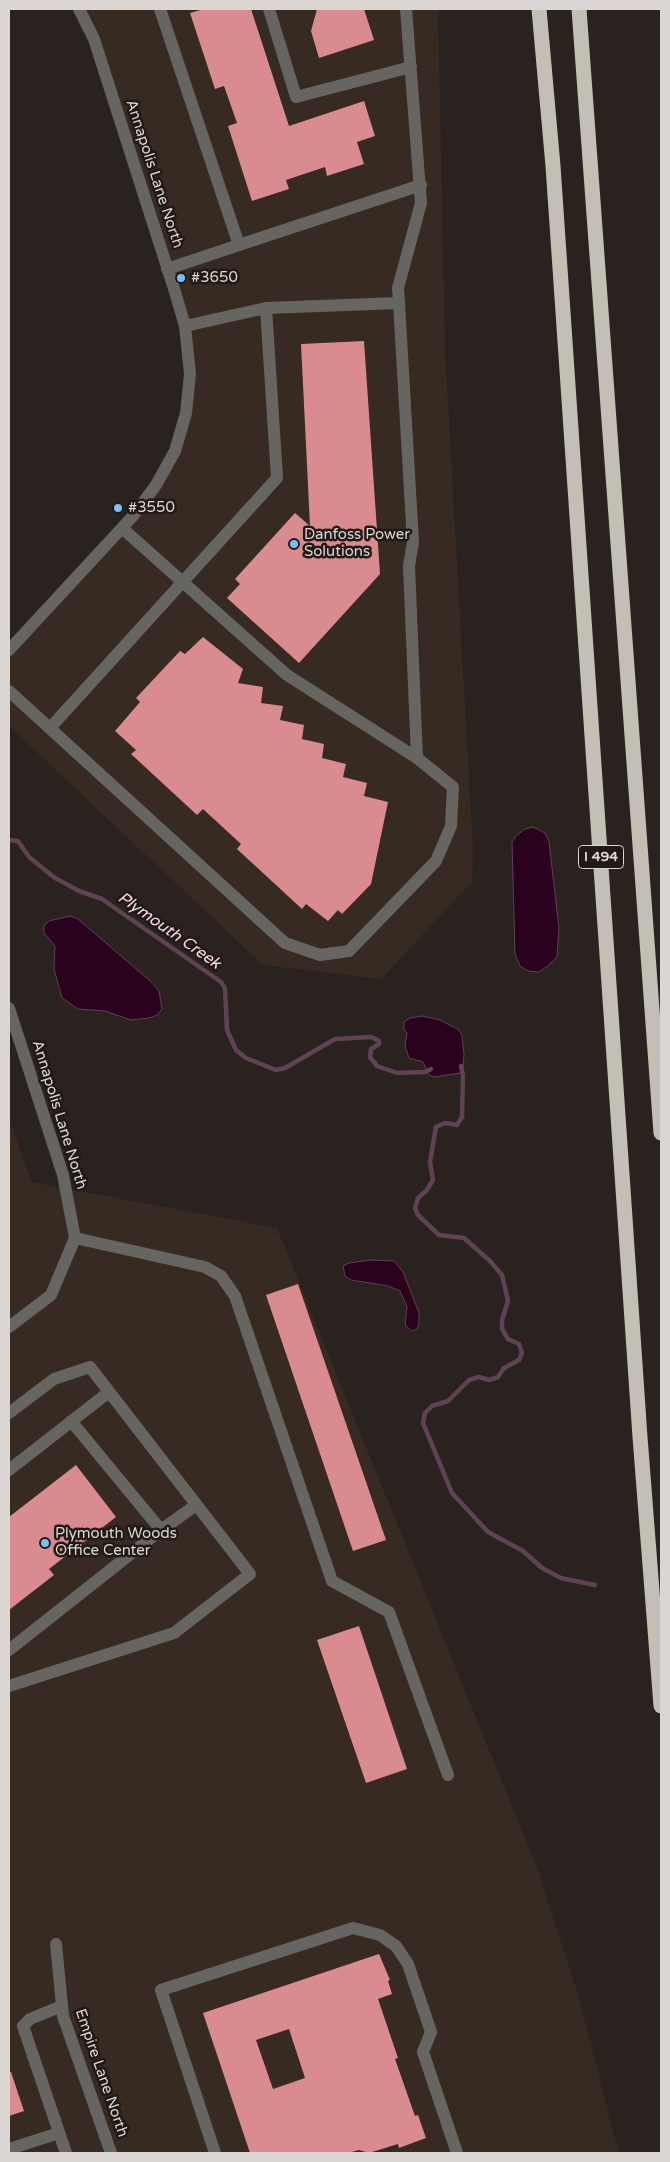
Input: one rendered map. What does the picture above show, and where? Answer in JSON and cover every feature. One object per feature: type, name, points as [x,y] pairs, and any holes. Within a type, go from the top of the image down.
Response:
[{"type":"highway","name":"I 494","points":[[539,9],[554,166],[639,1427],[661,1706]]},
{"type":"highway","name":"I 494","points":[[579,9],[661,1133]]},
{"type":"street","name":"Annapolis Lane North","points":[[9,650],[122,528],[156,485],[175,451],[186,413],[190,374],[185,326],[94,39],[79,9]]},
{"type":"street","points":[[160,9],[239,246]]},
{"type":"street","points":[[268,9],[296,97],[411,67]]},
{"type":"street","points":[[406,9],[421,185],[421,203],[398,288],[412,542],[408,566],[417,758]]},
{"type":"street","points":[[167,268],[421,185]]},
{"type":"street","points":[[185,326],[266,308],[399,303]]},
{"type":"street","points":[[50,728],[277,478],[266,308]]},
{"type":"street","points":[[9,691],[285,943],[320,955],[349,951],[436,861],[451,826],[453,788],[417,758],[287,675],[122,528]]},
{"type":"street","name":"Annapolis Lane North","points":[[9,1008],[63,1174],[75,1238]]},
{"type":"street","points":[[9,1327],[51,1295],[75,1238],[205,1267],[221,1276],[235,1296],[332,1581],[389,1612],[448,1775]]},
{"type":"street","points":[[9,1413],[54,1379],[90,1367],[250,1574],[174,1633],[9,1686]]},
{"type":"street","points":[[9,1470],[109,1392]]},
{"type":"street","points":[[71,1422],[161,1530]]},
{"type":"street","points":[[9,1650],[161,1530],[196,1505]]},
{"type":"street","points":[[215,2153],[161,1990],[353,1928],[380,1935],[396,1946],[408,1964],[431,2032],[422,2052],[456,2153]]},
{"type":"street","name":"Empire Lane North","points":[[56,1944],[63,2016],[111,2153]]},
{"type":"street","points":[[62,2006],[30,2019],[23,2026],[66,2153]]},
{"type":"street","points":[[9,2149],[59,2133]]},
{"type":"shaded area","points":[[79,9],[438,9],[445,350],[473,850],[472,882],[381,979],[263,965],[9,726],[9,653],[122,528],[175,451],[186,413],[185,326]]},
{"type":"shaded area","points":[[533,827],[545,833],[549,842],[559,928],[557,957],[539,972],[528,971],[520,966],[515,954],[512,842],[525,829]]},
{"type":"shaded area","points":[[70,916],[78,919],[149,980],[159,991],[162,1009],[157,1015],[131,1020],[105,1011],[78,1009],[62,998],[54,969],[55,946],[44,933],[44,926],[49,921]]},
{"type":"shaded area","points":[[422,1016],[440,1020],[459,1030],[462,1036],[464,1054],[463,1069],[460,1073],[434,1077],[429,1075],[423,1062],[409,1058],[405,1046],[407,1033],[404,1029],[404,1022],[410,1018]]},
{"type":"shaded area","points":[[9,1117],[31,1182],[277,1228],[537,1868],[577,1991],[619,2153],[9,2153]]},
{"type":"shaded area","points":[[370,1260],[394,1261],[403,1272],[419,1313],[417,1329],[412,1331],[405,1325],[407,1307],[400,1291],[388,1286],[351,1280],[345,1276],[343,1266],[349,1263]]},
{"type":"building","points":[[204,9],[251,9],[289,126],[364,101],[375,136],[357,142],[364,164],[327,176],[325,167],[286,180],[289,189],[252,201],[228,126],[237,123],[224,86],[215,89],[190,13]]},
{"type":"building","points":[[317,9],[364,9],[374,40],[319,58],[311,31]]},
{"type":"building","points":[[364,341],[380,574],[299,663],[227,598],[240,584],[235,579],[295,513],[310,526],[301,344]]},
{"type":"building","points":[[203,637],[243,669],[238,683],[263,687],[261,703],[283,706],[280,720],[304,725],[302,739],[324,744],[322,758],[346,764],[343,777],[367,783],[364,796],[388,802],[371,884],[342,914],[338,910],[328,921],[306,904],[302,909],[237,849],[241,844],[203,809],[197,815],[131,754],[136,750],[115,731],[140,702],[136,698],[180,651],[185,654]]},
{"type":"building","points":[[298,1284],[386,1540],[353,1551],[266,1295]]},
{"type":"building","name":"Plymouth Woods Office Center","points":[[76,1465],[116,1517],[49,1569],[54,1575],[9,1610],[9,1517]]},
{"type":"building","points":[[359,1626],[407,1769],[366,1783],[317,1640]]},
{"type":"building","points":[[379,1954],[390,1980],[388,1981],[392,1994],[378,1999],[398,2058],[395,2059],[415,2116],[418,2115],[426,2138],[399,2148],[398,2144],[369,2153],[359,2150],[348,2153],[250,2153],[203,2013]],"holes":[[[289,2029],[305,2078],[273,2089],[256,2040]]]},
{"type":"building","points":[[9,2072],[11,2072],[24,2111],[9,2116]]},
{"type":"waterway","name":"Plymouth Creek","points":[[9,840],[18,841],[29,857],[55,878],[79,891],[102,899],[221,982],[225,988],[227,1030],[236,1050],[246,1058],[276,1070],[285,1068],[335,1039],[371,1037],[379,1041],[379,1044],[371,1049],[370,1057],[377,1066],[397,1073],[425,1072],[431,1069]]},
{"type":"waterway","name":"Plymouth Creek","points":[[461,1066],[463,1075],[462,1117],[457,1125],[445,1123],[436,1127],[430,1162],[433,1180],[427,1190],[418,1198],[415,1208],[418,1215],[439,1235],[464,1238],[490,1261],[502,1275],[508,1301],[502,1320],[502,1329],[508,1339],[519,1344],[522,1353],[519,1360],[504,1368],[498,1377],[489,1380],[479,1377],[469,1380],[448,1401],[432,1406],[425,1413],[423,1423],[452,1493],[488,1532],[523,1551],[542,1568],[561,1578],[595,1585]]},
{"type":"place","name":"#3650","points":[[181,278]]},
{"type":"place","name":"#3550","points":[[118,508]]},
{"type":"place","name":"Danfoss Power Solutions","points":[[294,544]]},
{"type":"place","name":"Plymouth Woods Office Center","points":[[45,1543]]}]
